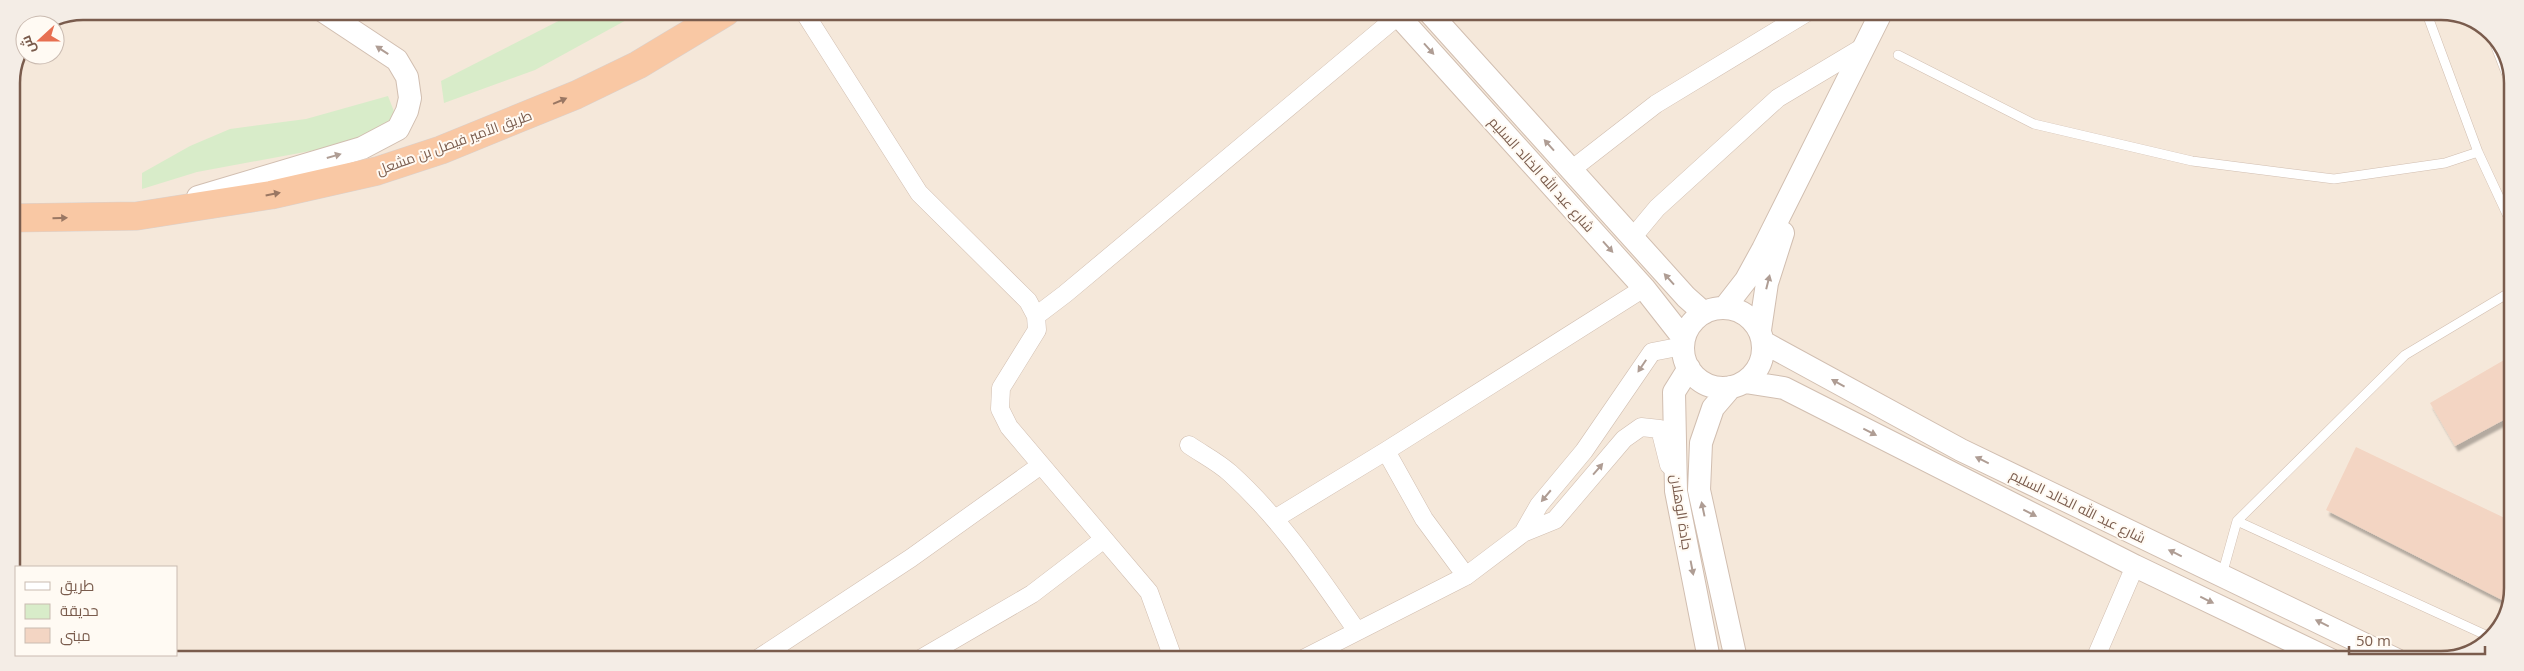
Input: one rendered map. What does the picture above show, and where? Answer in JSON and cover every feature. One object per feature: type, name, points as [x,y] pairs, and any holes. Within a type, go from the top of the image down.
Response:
[{"type":"highway","name":"طريق الأمير فيصل بن مشعل","points":[[20,218],[137,216],[271,195],[377,172],[441,150],[576,95],[638,64],[712,20]]},
{"type":"street","points":[[137,216],[362,148],[398,129],[407,111],[410,98],[407,77],[397,60],[335,20]]},
{"type":"street","points":[[809,20],[919,193],[1028,301],[1036,316],[1038,330],[1001,388],[1000,409],[1009,427],[1149,592],[1170,651]]},
{"type":"street","points":[[1036,316],[1065,294],[1390,20]]},
{"type":"street","name":"شارع عبد الله الخالد السليم","points":[[1402,20],[1644,288],[1684,342]]},
{"type":"street","name":"شارع عبد الله الخالد السليم","points":[[1436,20],[1686,297],[1704,312]]},
{"type":"street","points":[[1571,170],[1656,104],[1794,20]]},
{"type":"street","points":[[1725,307],[1750,272],[1877,20]]},
{"type":"street","points":[[1632,238],[1657,208],[1778,98],[1865,46]]},
{"type":"street","points":[[1761,336],[1746,314],[1725,307],[1704,312],[1688,328],[1684,342],[1689,368],[1707,384],[1738,384],[1760,364],[1767,283],[1808,159]]},
{"type":"street","points":[[1276,518],[1386,452],[1644,288]]},
{"type":"street","name":"شارع عبد الله الخالد السليم","points":[[1761,336],[1961,450],[2378,651]]},
{"type":"street","points":[[1523,533],[1539,504],[1584,451],[1652,352],[1684,342]]},
{"type":"street","name":"جادة الوهلان","points":[[1689,368],[1674,392],[1676,491],[1707,651]]},
{"type":"street","name":"شارع عبد الله الخالد السليم","points":[[1738,384],[1784,388],[2135,566],[2312,651]]},
{"type":"street","name":"جادة الوهلان","points":[[1734,651],[1699,490],[1701,443],[1713,408],[1738,384]]},
{"type":"street","points":[[1318,651],[1466,576],[1523,533],[1555,520],[1624,439],[1642,427],[1660,428],[1676,491]]},
{"type":"street","points":[[1188,445],[1228,472],[1276,518],[1357,631]]},
{"type":"street","points":[[1386,452],[1424,520],[1466,576]]},
{"type":"street","points":[[770,651],[911,558],[1041,465]]},
{"type":"street","points":[[934,651],[1032,594],[1104,539]]},
{"type":"street","points":[[2098,651],[2135,566]]},
{"type":"lane","points":[[2429,20],[2478,152],[2504,208]]},
{"type":"lane","points":[[1898,55],[2034,124],[2192,161],[2334,180],[2445,163],[2478,152]]},
{"type":"lane","points":[[2222,575],[2237,521],[2405,356],[2504,296]]},
{"type":"lane","points":[[2237,521],[2484,634]]},
{"type":"shaded area","points":[[83,20],[2441,20],[2457,22],[2476,31],[2491,45],[2499,59],[2504,79],[2504,588],[2502,604],[2486,633],[2461,648],[2441,651],[178,651],[178,566],[20,566],[21,71],[23,65],[65,65],[65,23]]},
{"type":"green space","points":[[560,20],[626,20],[535,70],[444,103],[441,81]]},
{"type":"green space","points":[[388,96],[395,114],[390,129],[332,147],[197,172],[142,189],[142,173],[190,146],[230,129],[306,119]]},
{"type":"building","points":[[2504,360],[2504,420],[2455,446],[2430,403]]},
{"type":"building","points":[[2356,447],[2504,518],[2502,600],[2326,510]]}]
